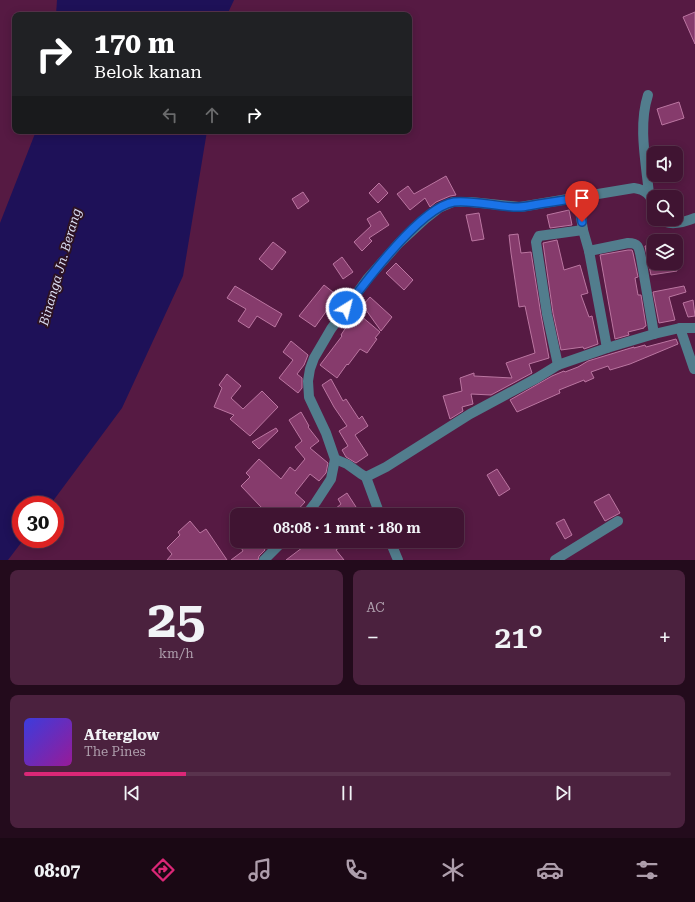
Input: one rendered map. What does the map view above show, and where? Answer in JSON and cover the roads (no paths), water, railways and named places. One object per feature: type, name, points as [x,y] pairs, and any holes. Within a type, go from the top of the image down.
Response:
[{"type":"street","points":[[648,95],[644,108],[643,120],[644,148],[649,190]]},
{"type":"street","points":[[311,508],[331,479],[336,459],[326,433],[309,397],[308,381],[310,369],[314,358],[331,329],[368,278],[398,242],[439,208],[453,202],[471,202],[520,207],[634,188],[647,193]]},
{"type":"street","points":[[578,198],[607,348]]},
{"type":"street","points":[[683,222],[695,218]]},
{"type":"street","points":[[558,366],[547,314],[536,242],[539,236],[583,230]]},
{"type":"street","points":[[589,251],[628,243],[634,243],[638,246],[654,334]]},
{"type":"street","points":[[366,477],[386,467],[470,414],[558,366],[607,348],[654,334],[680,328],[695,328]]},
{"type":"street","points":[[680,328],[694,369]]},
{"type":"street","points":[[336,459],[347,464],[366,477],[377,508]]},
{"type":"street","points":[[555,560],[618,521]]},
{"type":"street","points":[[264,560],[276,548]]},
{"type":"street","points":[[393,548],[398,560]]},
{"type":"water","points":[[57,0],[234,0],[228,12],[56,12]]},
{"type":"water","name":"Binanga Jn. Berang","points":[[35,134],[207,134],[183,276],[122,408],[57,496],[12,496],[12,548],[17,548],[8,560],[0,560],[0,223]]}]
